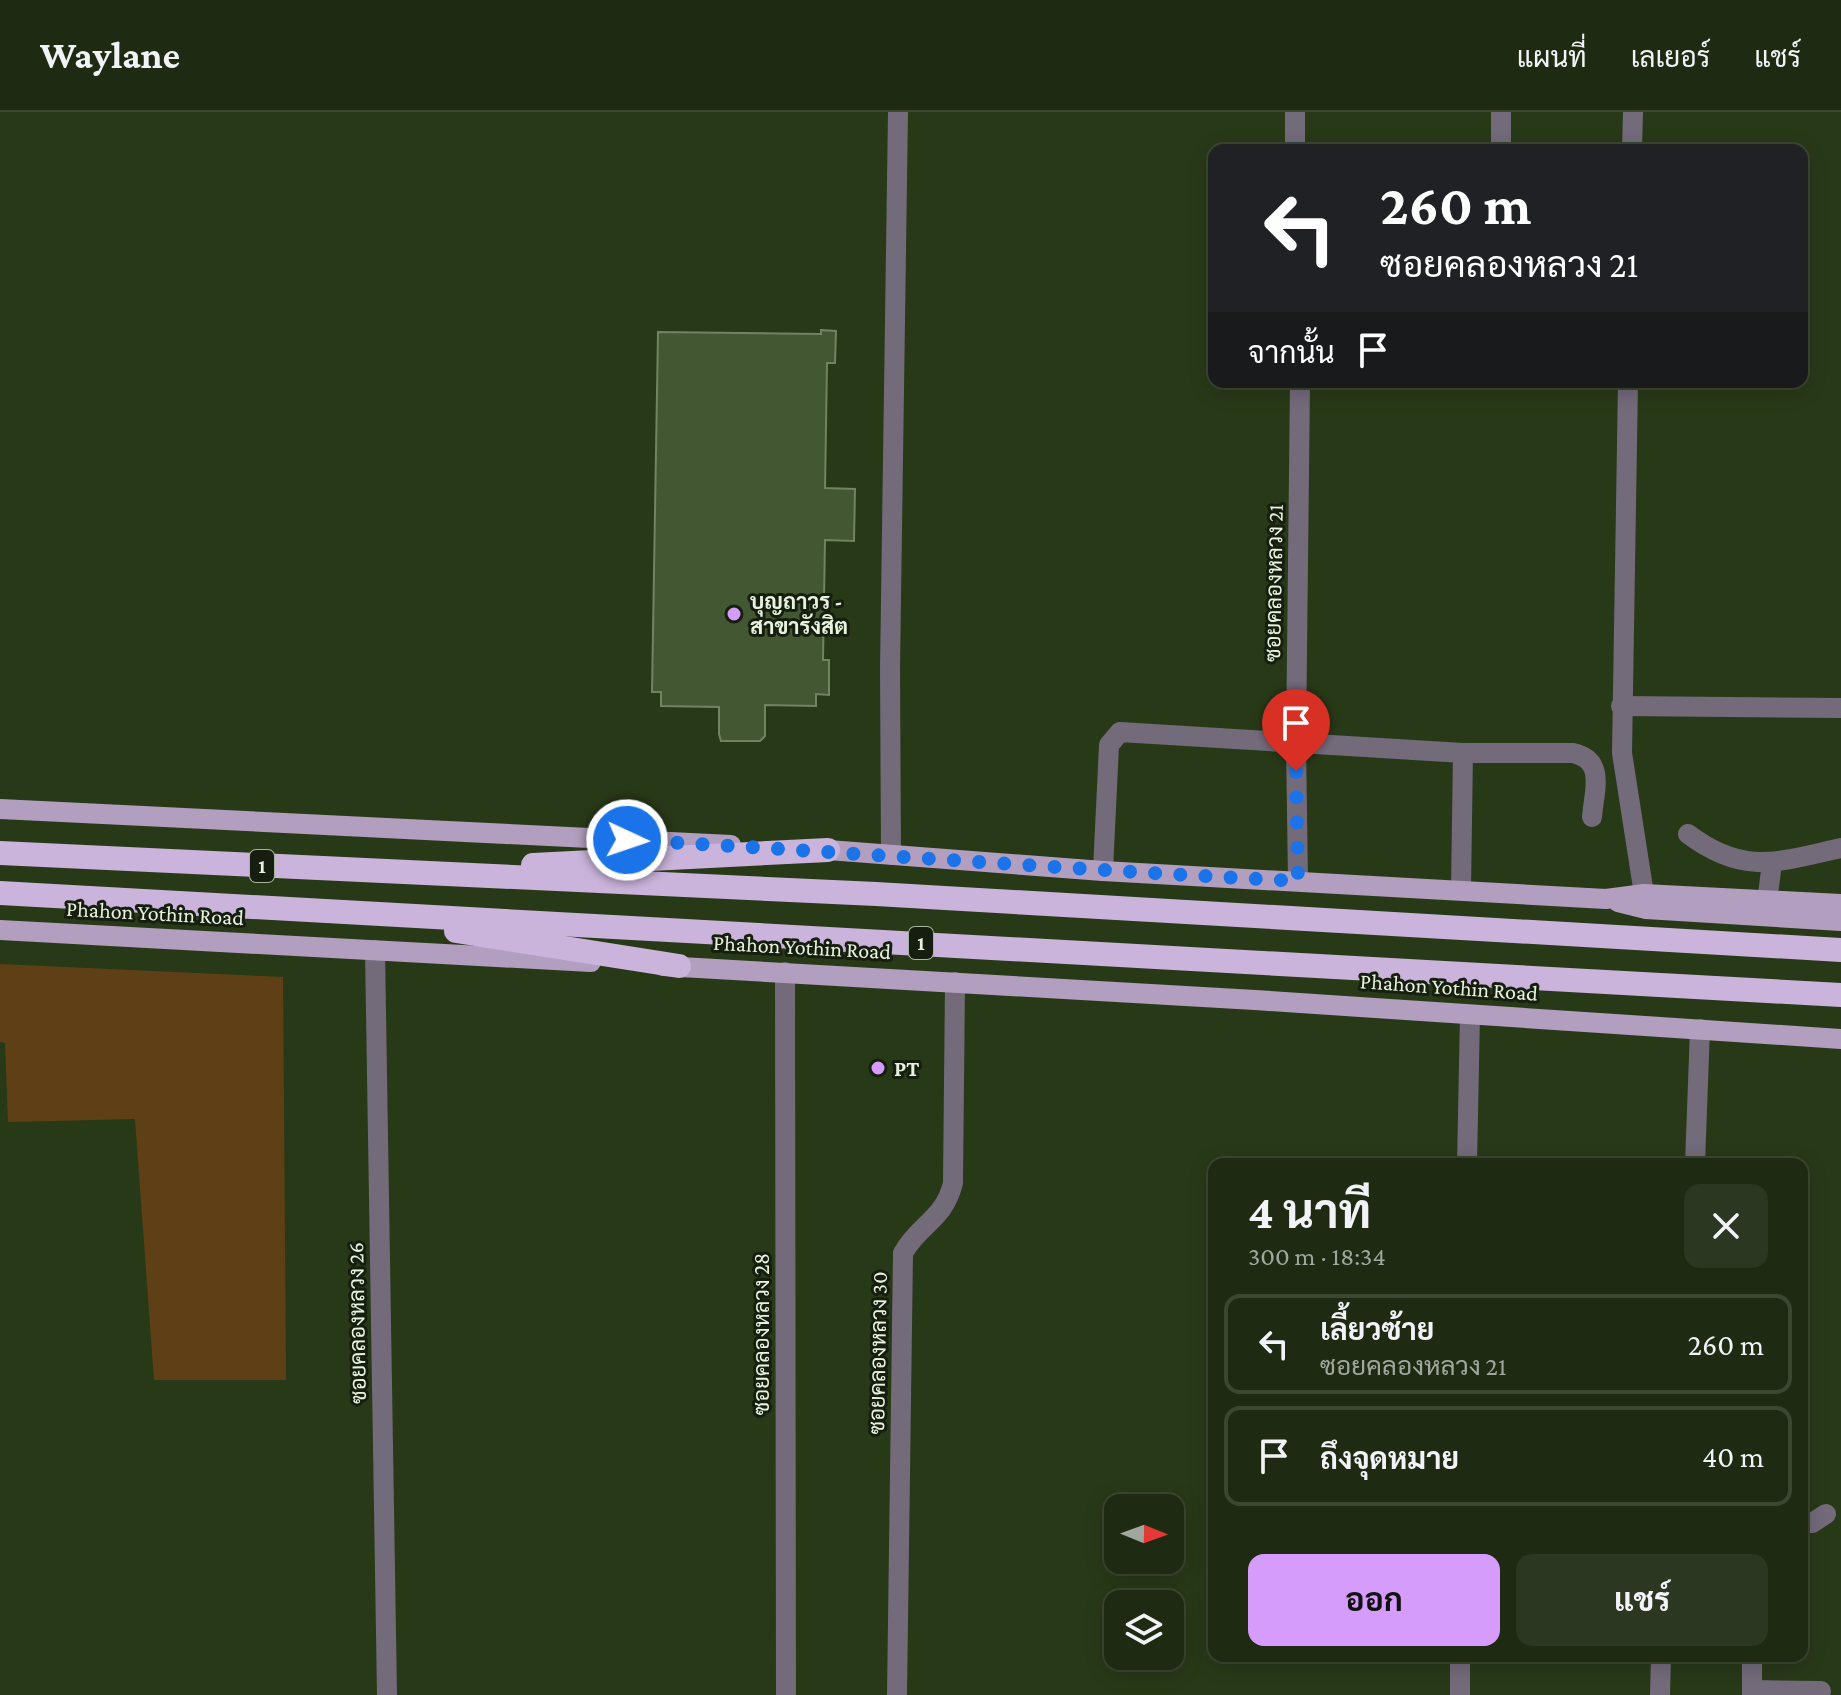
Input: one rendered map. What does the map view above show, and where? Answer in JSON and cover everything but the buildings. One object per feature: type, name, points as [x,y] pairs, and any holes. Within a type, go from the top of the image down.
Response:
[{"type":"highway","points":[[383,872],[828,850]]},
{"type":"highway","name":"1","points":[[0,853],[892,894],[1841,950]]},
{"type":"highway","name":"Phahon Yothin Road","points":[[0,893],[1841,995]]},
{"type":"highway","points":[[322,910],[679,966]]},
{"type":"main road","name":"1","points":[[0,809],[828,850],[1103,871],[1606,899],[1644,894],[1841,904]]},
{"type":"main road","points":[[1606,899],[1646,909],[1841,921]]},
{"type":"main road","name":"Phahon Yothin Road","points":[[0,930],[785,972],[1841,1038]]},
{"type":"street","points":[[891,855],[890,669],[898,112]]},
{"type":"street","points":[[1295,112],[1295,144]]},
{"type":"street","points":[[1501,112],[1501,144]]},
{"type":"street","points":[[1632,144],[1633,112]]},
{"type":"street","name":"ซอยคลองหลวง 21","points":[[1298,881],[1296,743],[1300,388]]},
{"type":"street","points":[[1628,388],[1621,706],[1624,766],[1644,894]]},
{"type":"street","points":[[1621,706],[1841,708]]},
{"type":"street","points":[[1103,871],[1109,745],[1120,732],[1463,753],[1573,753],[1592,762],[1595,771],[1592,817]]},
{"type":"street","points":[[1461,889],[1463,753]]},
{"type":"street","points":[[1688,834],[1718,855],[1772,863],[1841,848]]},
{"type":"street","points":[[1767,902],[1772,863]]},
{"type":"street","name":"ซอยคลองหลวง 26","points":[[375,950],[387,1695]]},
{"type":"street","name":"ซอยคลองหลวง 28","points":[[785,972],[786,1695]]},
{"type":"street","name":"ซอยคลองหลวง 30","points":[[897,1695],[903,1253],[909,1242],[949,1201],[953,1183],[955,982]]},
{"type":"street","points":[[1467,1158],[1470,1015]]},
{"type":"street","points":[[1695,1158],[1700,1029]]},
{"type":"street","points":[[1808,1523],[1826,1514]]},
{"type":"street","points":[[1460,1662],[1460,1695]]},
{"type":"street","points":[[1660,1695],[1661,1662]]},
{"type":"street","points":[[1752,1662],[1752,1693],[1821,1691]]},
{"type":"shaded area","points":[[0,964],[283,977],[286,1380],[154,1380],[135,1119],[8,1122],[5,1043],[0,1042]]},
{"type":"place","name":"บุญถาวร - สาขารังสิต","points":[[734,614]]},
{"type":"place","name":"PT","points":[[878,1068]]},
{"type":"route","points":[[627,840],[1298,881],[1296,771]]}]
